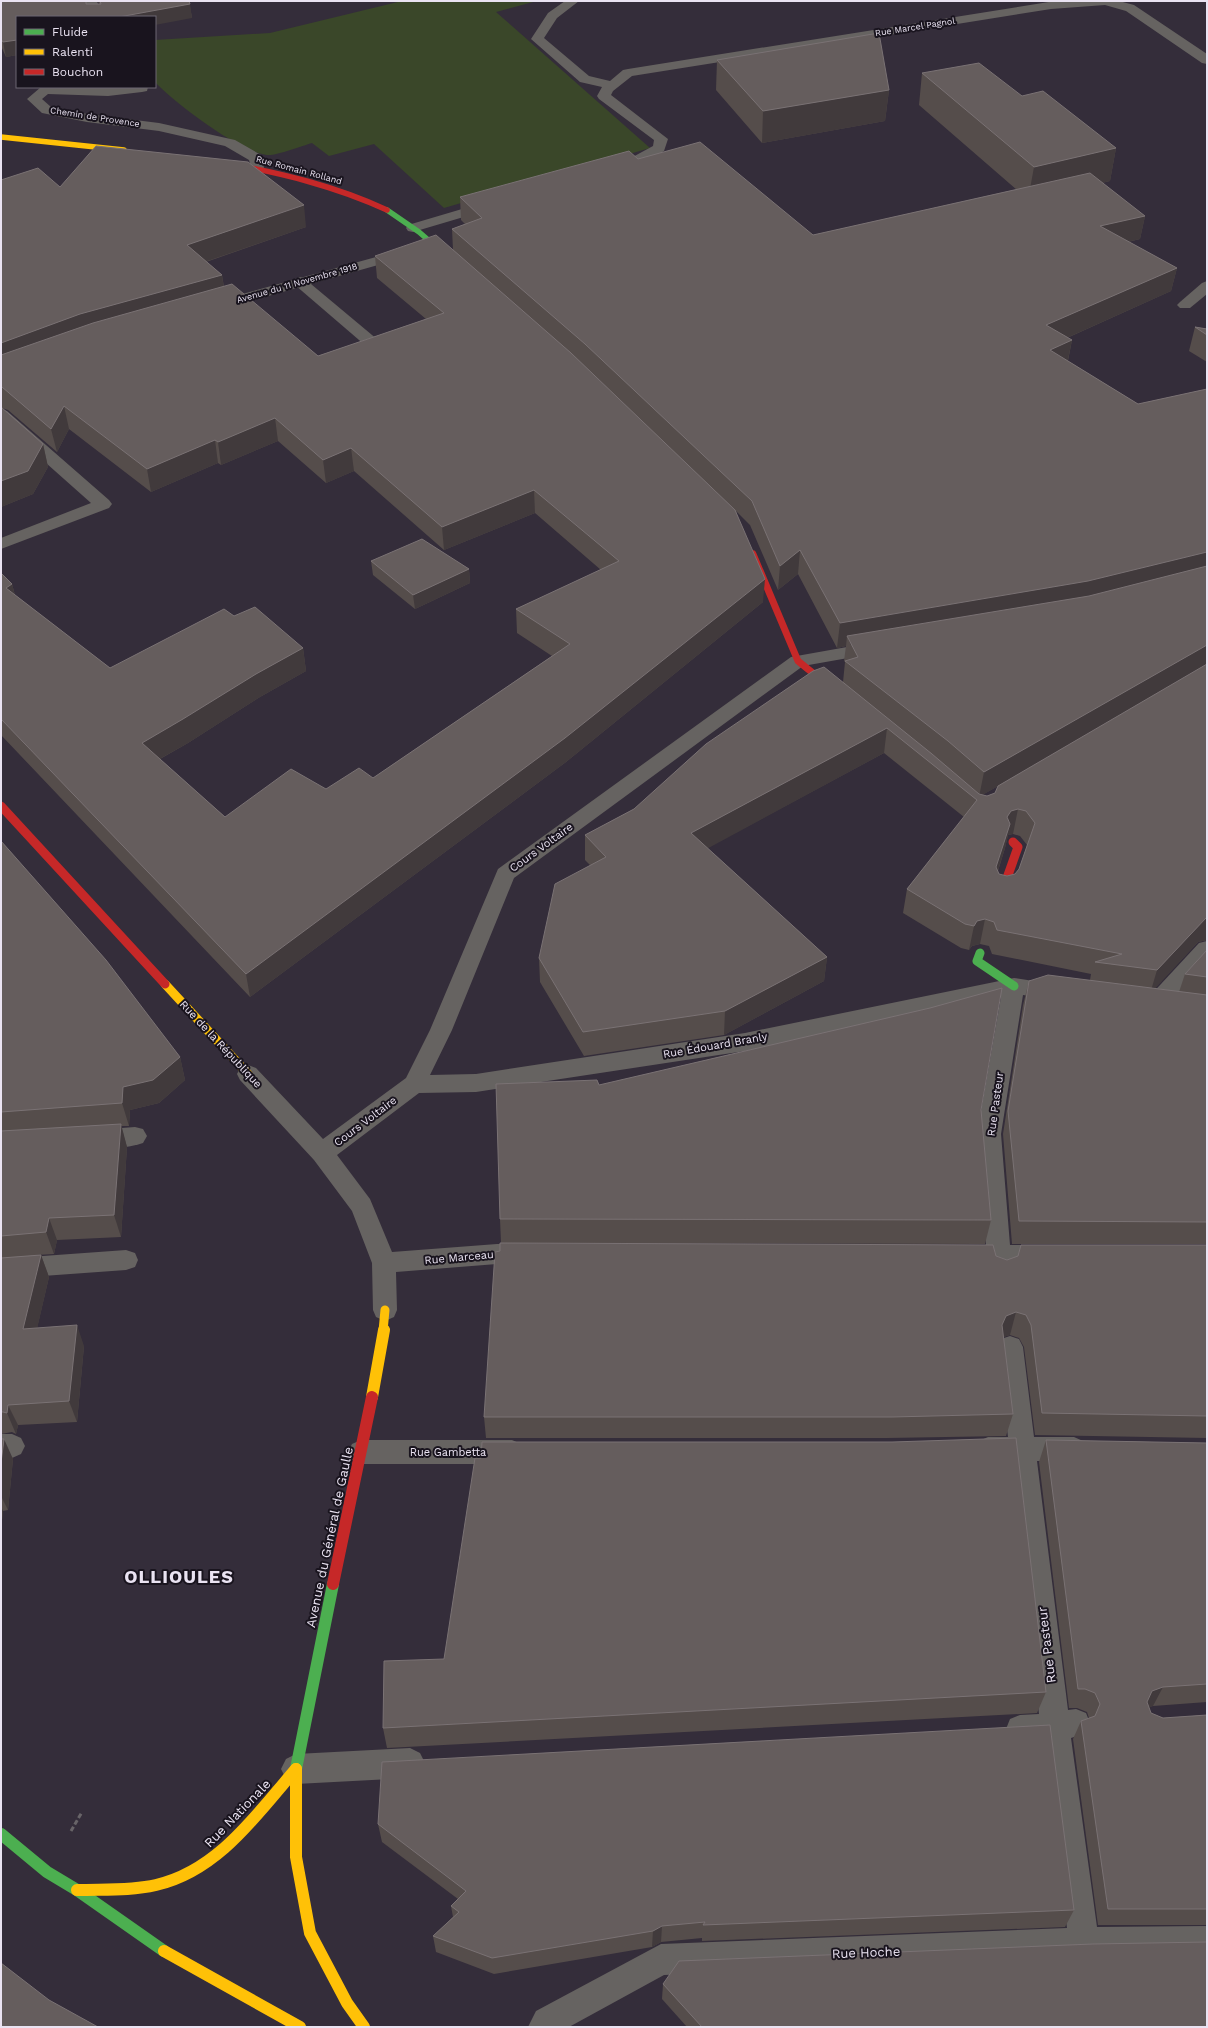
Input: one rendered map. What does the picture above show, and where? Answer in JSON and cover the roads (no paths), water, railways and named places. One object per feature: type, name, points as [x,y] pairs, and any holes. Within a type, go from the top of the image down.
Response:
[{"type":"main road","points":[[1,137],[133,152]]},
{"type":"main road","name":"Rue Romain Rolland","points":[[218,162],[257,168],[345,192],[386,210],[435,245],[458,266]]},
{"type":"main road","points":[[749,544],[798,661],[843,697]]},
{"type":"main road","name":"Rue de la République","points":[[1,806],[248,1074]]},
{"type":"main road","points":[[1002,892],[1018,847],[1013,842]]},
{"type":"main road","points":[[980,953],[977,961],[1014,986]]},
{"type":"main road","name":"Avenue du Général de Gaulle","points":[[364,2027],[347,2003],[310,1933],[296,1858],[296,1769],[326,1614],[361,1452],[382,1338],[384,1310]]},
{"type":"main road","name":"Rue Nationale","points":[[77,1890],[145,1887],[187,1875],[215,1856],[238,1834],[296,1769]]},
{"type":"main road","points":[[1,1834],[47,1872],[77,1890],[154,1945],[300,2027]]},
{"type":"street","points":[[91,1],[96,16]]},
{"type":"street","points":[[572,1],[552,16],[537,39],[585,79],[611,85]]},
{"type":"street","name":"Rue Marcel Pagnol","points":[[611,85],[628,73],[1051,5],[1105,1],[1130,8],[1207,60]]},
{"type":"street","points":[[603,171],[634,162],[659,148],[661,139],[604,96],[607,88],[611,85]]},
{"type":"street","name":"Chemin de Provence","points":[[142,88],[108,92],[45,90],[34,99],[47,110],[87,118],[159,127],[230,143],[256,158],[257,168]]},
{"type":"street","points":[[413,228],[504,201]]},
{"type":"street","name":"Avenue du 11 Novembre 1918","points":[[202,310],[435,245]]},
{"type":"street","points":[[300,282],[372,343]]},
{"type":"street","points":[[1184,305],[1207,286]]},
{"type":"street","points":[[1,414],[103,504],[1,544]]},
{"type":"street","points":[[798,661],[891,645]]},
{"type":"street","name":"Cours Voltaire","points":[[322,1153],[414,1084],[441,1030],[505,874],[798,661]]},
{"type":"street","points":[[1156,1004],[1207,949]]},
{"type":"street","name":"Rue Édouard Branly","points":[[414,1084],[476,1083],[745,1042],[1014,986],[1077,994]]},
{"type":"street","name":"Rue Pasteur","points":[[999,1263],[989,1134],[1014,986]]},
{"type":"street","points":[[1132,1001],[1178,1007]]},
{"type":"street","name":"Rue de la République","points":[[248,1074],[322,1153],[362,1206],[384,1263],[384,1310]]},
{"type":"street","points":[[72,1140],[135,1136]]},
{"type":"street","name":"Rue Marceau","points":[[384,1263],[497,1254],[545,1254]]},
{"type":"street","points":[[943,1255],[999,1263],[1068,1255]]},
{"type":"street","points":[[1,1269],[126,1260]]},
{"type":"street","name":"Rue Pasteur","points":[[1010,1347],[1022,1448],[1066,1725],[1068,1833],[1084,1943]]},
{"type":"street","points":[[966,1450],[1022,1448],[1099,1449]]},
{"type":"street","name":"Rue Gambetta","points":[[361,1452],[536,1452]]},
{"type":"street","points":[[992,1730],[1066,1725]]},
{"type":"street","points":[[296,1769],[438,1761]]},
{"type":"street","name":"Rue Hoche","points":[[544,2027],[547,2022],[661,1960],[1084,1943],[1207,1941]]},
{"type":"district","name":"OLLIOULES","points":[[179,1577]]}]
